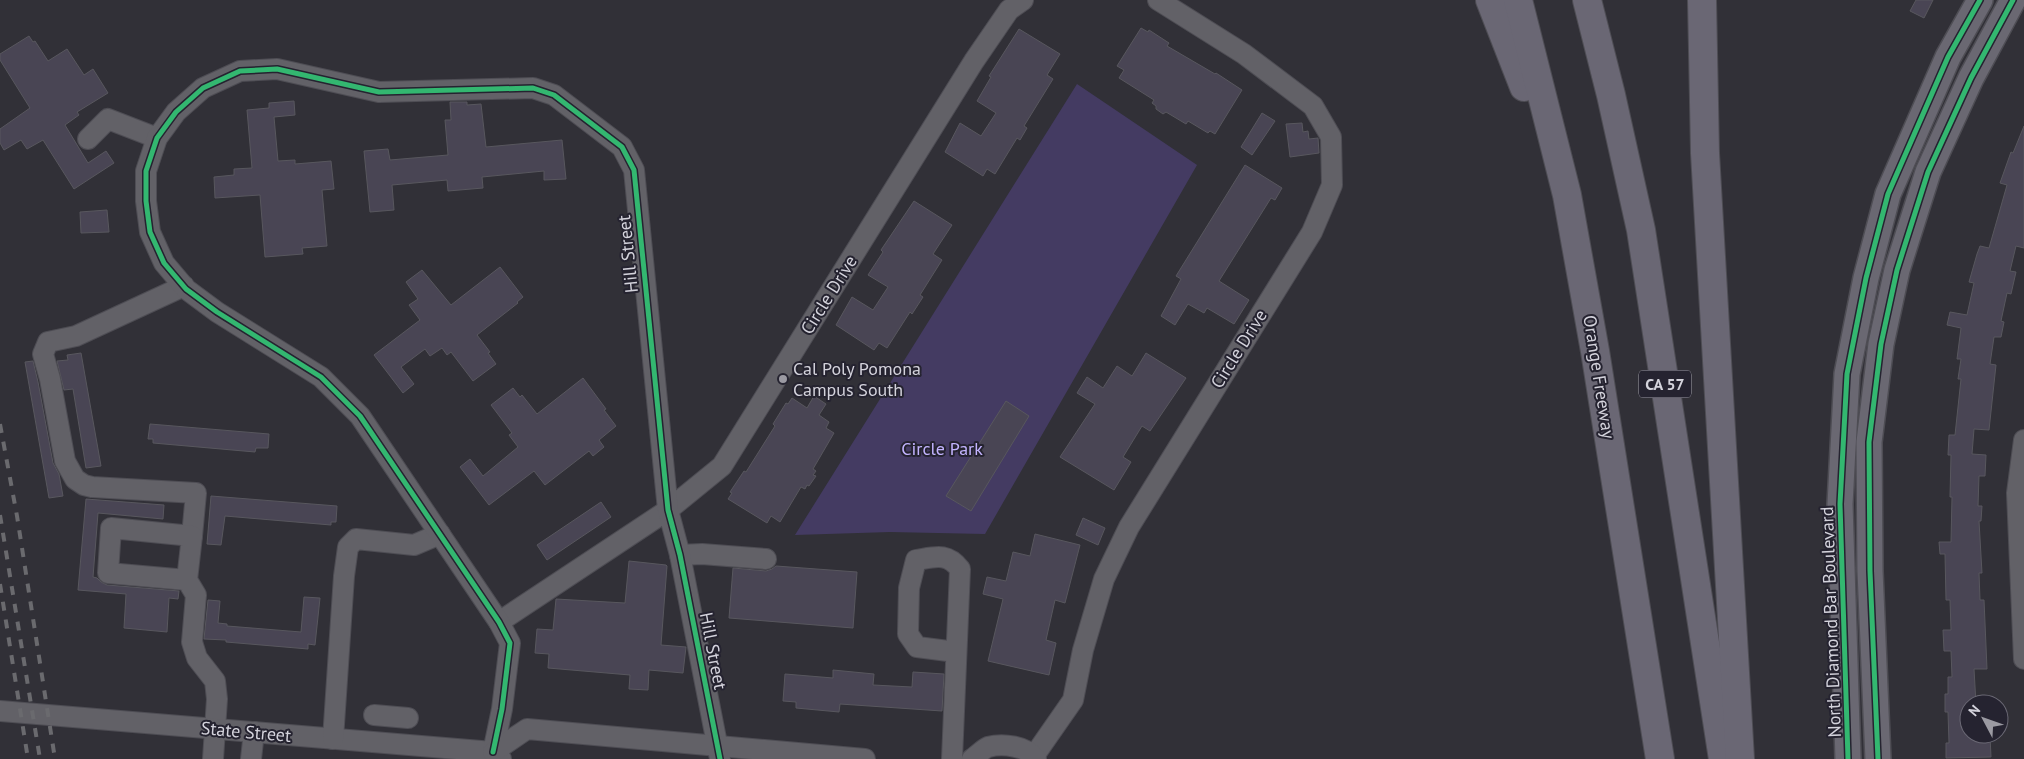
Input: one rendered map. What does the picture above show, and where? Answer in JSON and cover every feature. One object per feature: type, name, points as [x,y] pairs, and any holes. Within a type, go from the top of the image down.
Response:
[{"type":"highway","points":[[1490,0],[1567,195]]},
{"type":"highway","name":"Orange Freeway","points":[[1518,0],[1567,195],[1595,351],[1660,759]]},
{"type":"highway","name":"CA 57","points":[[1587,0],[1611,95],[1641,230],[1723,759]]},
{"type":"highway","points":[[1702,0],[1705,153],[1740,759]]},
{"type":"main road","name":"North Diamond Bar Boulevard","points":[[1848,759],[1840,504],[1847,374],[1866,278],[1888,194],[1948,57],[1980,0]]},
{"type":"main road","points":[[1878,759],[1870,571],[1869,442],[1881,344],[1898,270],[1928,172],[1971,78],[2013,0]]},
{"type":"street","name":"Circle Drive","points":[[499,622],[668,510],[722,466],[974,61],[1009,10],[1022,0]]},
{"type":"street","name":"Circle Drive","points":[[1035,757],[1073,700],[1083,650],[1104,579],[1129,527],[1312,232],[1332,185],[1331,137],[1313,106],[1244,54],[1158,0]]},
{"type":"street","name":"Hill Street","points":[[157,138],[176,112],[203,88],[240,71],[277,68],[379,92],[533,88],[554,95],[622,147],[634,170],[668,510],[680,555],[718,753]]},
{"type":"street","points":[[88,139],[108,119],[157,138],[146,171],[146,201],[150,232],[164,263],[184,286],[217,312],[321,377],[360,416],[499,622],[510,643],[497,756]]},
{"type":"street","points":[[184,286],[76,336],[48,342],[43,354],[50,379],[65,461],[76,479],[84,486],[92,487],[196,493],[187,580],[196,595],[192,642],[197,658],[215,681],[217,699],[213,759]]},
{"type":"street","points":[[2024,440],[2017,493],[2024,658]]},
{"type":"street","points":[[187,580],[108,573],[112,528],[192,536]]},
{"type":"street","points":[[333,739],[344,576],[348,547],[356,539],[414,544],[440,534]]},
{"type":"street","points":[[680,555],[702,554],[766,559]]},
{"type":"street","points":[[952,759],[960,569],[953,560],[937,556],[916,560],[909,588],[908,634],[917,647],[956,652]]},
{"type":"street","name":"State Street","points":[[0,712],[254,732],[497,756]]},
{"type":"street","points":[[374,715],[408,718]]},
{"type":"street","points":[[497,756],[527,728],[718,753],[865,759]]},
{"type":"street","points":[[251,759],[254,732]]},
{"type":"street","points":[[972,759],[988,747],[1014,746],[1035,757]]},
{"type":"green space","name":"Circle Park","points":[[1077,84],[1197,165],[985,534],[890,532],[795,535]]},
{"type":"building","points":[[1916,0],[1933,0],[1924,18],[1910,11]]},
{"type":"building","points":[[1141,28],[1148,32],[1149,30],[1169,43],[1167,46],[1216,73],[1242,90],[1215,134],[1210,131],[1208,133],[1188,121],[1186,124],[1166,112],[1163,114],[1152,103],[1154,100],[1119,78],[1124,70],[1117,66]]},
{"type":"building","points":[[1019,29],[1060,54],[1047,75],[1053,79],[1024,126],[1027,128],[1020,140],[1017,138],[995,174],[987,169],[983,176],[945,152],[960,123],[981,136],[996,113],[977,101],[991,77],[989,76]]},
{"type":"building","points":[[29,36],[33,42],[35,41],[48,61],[67,49],[84,75],[93,69],[108,93],[77,112],[79,115],[65,125],[88,163],[106,151],[114,163],[74,189],[43,140],[27,149],[21,140],[4,150],[0,143],[0,129],[30,108],[0,60],[0,54]]},
{"type":"building","points":[[294,101],[295,115],[274,117],[278,161],[295,160],[295,164],[331,161],[334,189],[322,190],[327,246],[302,248],[303,254],[265,257],[260,195],[215,198],[214,177],[234,175],[234,169],[252,168],[247,110],[269,108],[269,103]]},
{"type":"building","points":[[450,102],[467,102],[467,105],[481,104],[486,147],[562,140],[566,179],[544,180],[544,171],[482,177],[483,188],[448,191],[447,180],[392,185],[394,210],[370,212],[364,151],[388,149],[390,160],[448,155],[445,120],[451,120]]},
{"type":"building","points":[[1262,113],[1275,121],[1252,155],[1241,147]]},
{"type":"building","points":[[1302,123],[1303,132],[1308,131],[1309,139],[1318,138],[1319,153],[1290,157],[1286,124]]},
{"type":"building","points":[[2024,126],[2024,248],[2016,246],[2010,271],[2016,272],[2011,294],[2007,293],[2001,321],[2004,322],[2001,337],[1994,337],[1990,364],[1996,365],[1989,430],[1974,429],[1972,454],[1986,455],[1985,476],[1979,476],[1978,506],[1982,506],[1981,521],[1979,521],[1982,573],[1979,573],[1980,600],[1984,600],[1987,669],[1974,669],[1975,694],[1959,694],[1959,744],[1990,744],[1991,757],[1946,758],[1946,743],[1949,743],[1948,712],[1945,712],[1945,694],[1948,694],[1948,677],[1952,677],[1951,651],[1944,651],[1943,630],[1951,630],[1950,600],[1946,600],[1945,554],[1940,554],[1939,542],[1951,542],[1952,497],[1950,497],[1951,455],[1948,455],[1949,435],[1955,435],[1961,379],[1958,379],[1961,359],[1957,359],[1961,328],[1947,325],[1950,312],[1967,315],[1974,283],[1969,282],[1980,246],[1989,248],[2007,185],[2000,183],[2011,152],[2013,153]]},
{"type":"building","points":[[1245,165],[1282,188],[1275,200],[1271,198],[1219,281],[1249,300],[1234,324],[1207,308],[1204,313],[1188,304],[1175,325],[1161,316],[1181,279],[1176,276]]},
{"type":"building","points":[[914,201],[952,225],[933,254],[942,260],[920,295],[923,297],[912,314],[910,312],[887,348],[879,343],[874,350],[836,325],[852,297],[873,310],[888,287],[868,275],[883,252],[881,250]]},
{"type":"building","points":[[107,210],[109,232],[81,233],[80,212]]},
{"type":"building","points":[[500,267],[523,297],[477,335],[490,352],[488,353],[496,364],[473,381],[451,352],[447,355],[442,348],[430,356],[425,349],[401,367],[414,384],[403,393],[374,355],[420,320],[409,305],[418,299],[406,282],[422,270],[451,305]]},
{"type":"building","points":[[81,353],[101,466],[86,468],[73,389],[64,390],[57,361],[68,360],[67,355]]},
{"type":"building","points":[[1146,353],[1186,378],[1150,431],[1142,426],[1123,457],[1131,462],[1114,490],[1060,457],[1095,404],[1077,393],[1087,377],[1103,388],[1117,366],[1132,376]]},
{"type":"building","points":[[33,361],[53,463],[59,474],[63,496],[49,498],[25,362]]},
{"type":"building","points":[[583,378],[616,426],[599,440],[604,447],[593,456],[589,451],[545,485],[534,471],[489,505],[460,467],[470,459],[483,476],[518,447],[509,435],[512,433],[491,405],[513,388],[520,397],[522,395],[537,414]]},
{"type":"building","points":[[814,396],[826,404],[819,415],[829,422],[826,428],[834,433],[813,469],[816,471],[813,475],[816,476],[809,486],[807,485],[805,489],[801,487],[780,522],[771,516],[767,523],[728,499],[732,493],[730,492],[744,471],[746,472],[775,426],[773,424],[786,403],[788,404],[792,398],[807,408]]},
{"type":"building","points":[[1006,401],[1029,416],[971,511],[946,496]]},
{"type":"building","points":[[150,424],[269,434],[268,448],[256,448],[255,452],[153,443],[153,439],[148,439]]},
{"type":"building","points":[[211,496],[337,506],[336,522],[331,522],[331,525],[225,516],[221,545],[207,544]]},
{"type":"building","points":[[86,499],[164,505],[163,519],[98,513],[93,577],[107,585],[179,591],[178,599],[169,598],[167,632],[124,628],[126,594],[78,590]]},
{"type":"building","points":[[601,502],[611,517],[547,560],[537,545]]},
{"type":"building","points":[[1083,518],[1105,528],[1098,545],[1076,535]]},
{"type":"building","points":[[1035,534],[1080,545],[1065,603],[1055,600],[1046,640],[1056,643],[1049,675],[988,661],[1003,599],[983,594],[987,577],[1006,581],[1013,552],[1030,556]]},
{"type":"building","points":[[629,561],[667,566],[661,645],[686,647],[683,673],[649,670],[648,690],[629,689],[630,675],[548,668],[549,654],[535,653],[537,629],[553,630],[556,599],[625,603]]},
{"type":"building","points":[[776,566],[857,572],[853,628],[729,618],[733,568],[766,571]]},
{"type":"building","points":[[304,597],[320,598],[315,645],[308,644],[308,649],[204,639],[208,600],[220,601],[218,623],[227,624],[227,626],[301,632]]},
{"type":"building","points":[[833,670],[874,674],[873,685],[912,687],[913,672],[944,674],[942,711],[840,704],[839,712],[796,708],[796,702],[783,701],[785,674],[833,678]]},
{"type":"railway","points":[[0,424],[17,516],[55,759]]},
{"type":"railway","points":[[0,515],[40,759]]},
{"type":"railway","points":[[0,584],[28,759]]},
{"type":"cycle path","points":[[1848,759],[1840,504],[1847,374],[1866,278],[1888,194],[1948,57],[1980,0]]},
{"type":"cycle path","points":[[1878,759],[1870,571],[1869,442],[1881,344],[1897,270],[1928,172],[1971,78],[2013,0]]},
{"type":"cycle path","points":[[493,752],[502,709],[510,643],[499,622],[360,416],[321,377],[217,312],[186,289],[164,263],[150,232],[146,201],[146,171],[157,138],[176,112],[203,88],[240,71],[277,69],[379,92],[533,88],[554,95],[622,147],[634,170],[668,510],[680,555],[720,759]]},
{"type":"place","name":"Cal Poly Pomona Campus South","points":[[783,379]]}]
